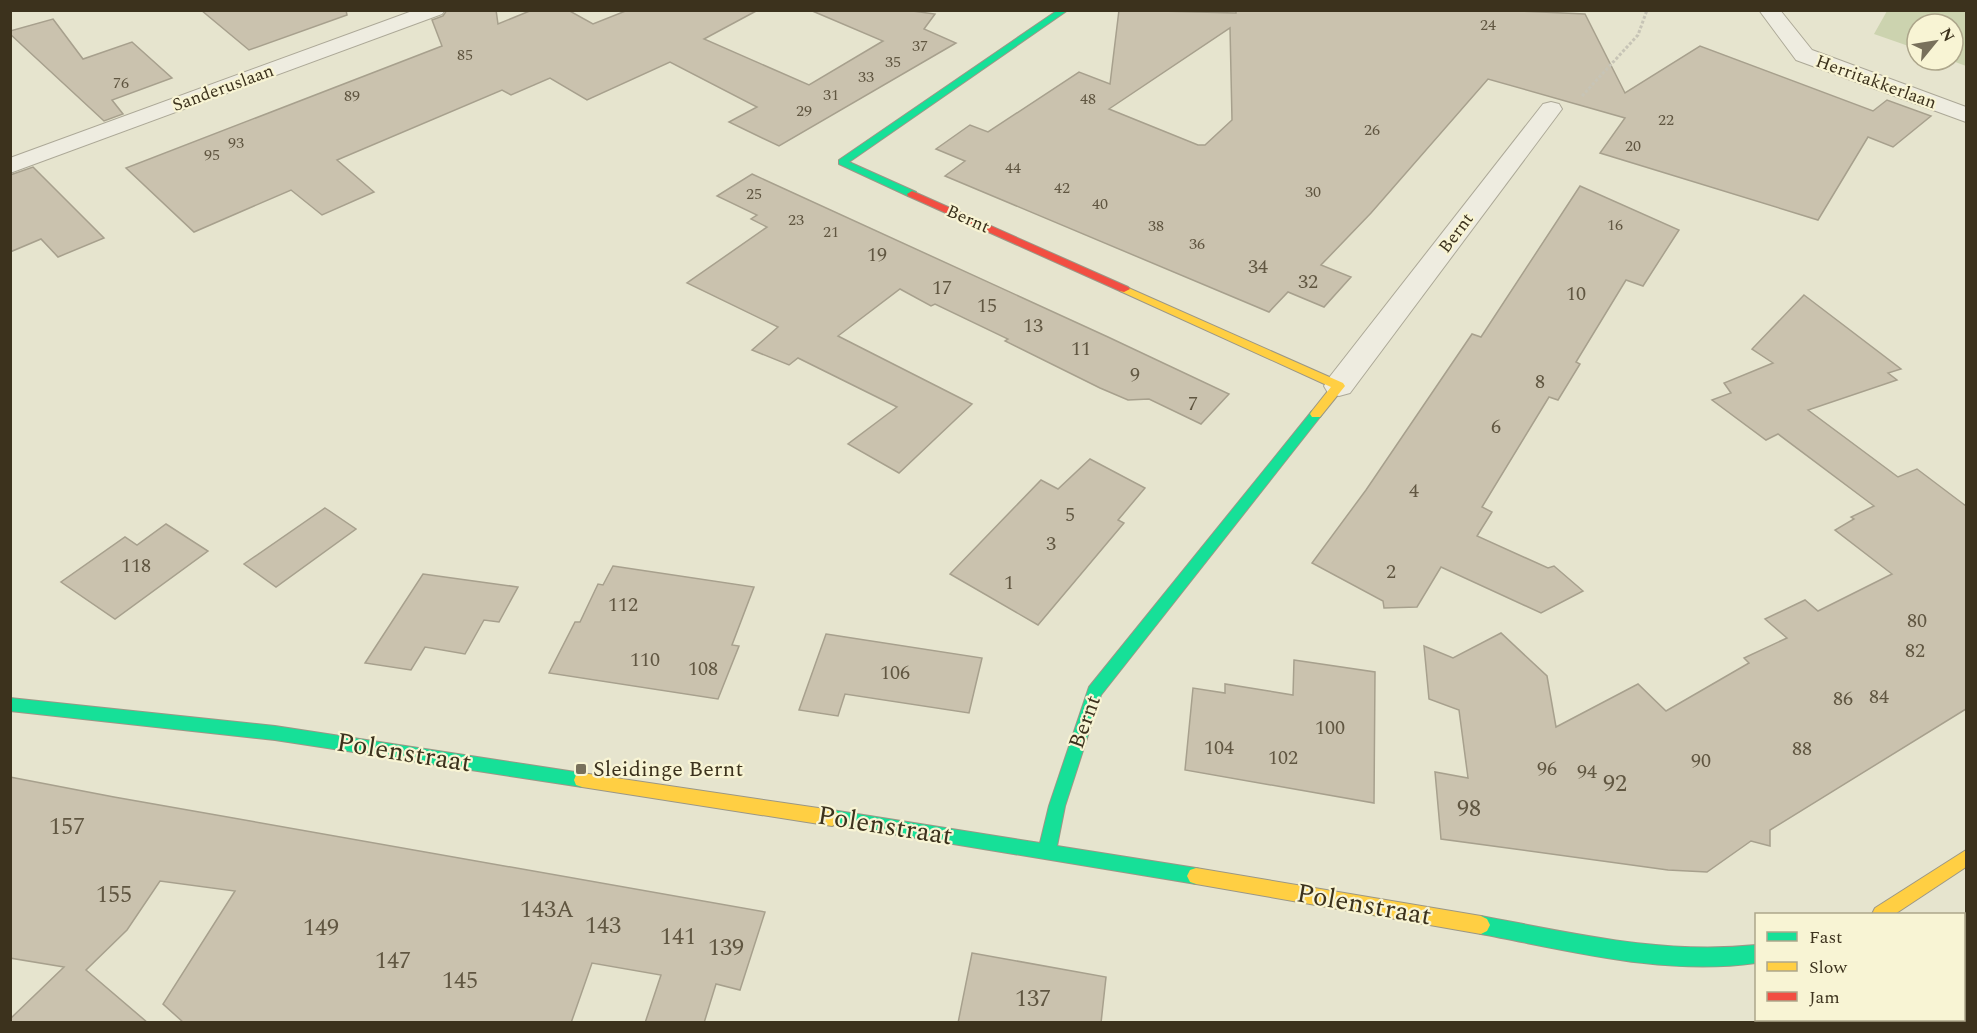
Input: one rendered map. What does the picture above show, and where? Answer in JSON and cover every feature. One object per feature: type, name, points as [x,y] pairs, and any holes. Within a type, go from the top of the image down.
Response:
[{"type":"street","name":"Sanderuslaan","points":[[10,166],[435,10]]},
{"type":"street","name":"Bernt","points":[[1064,10],[842,162],[1339,386]]},
{"type":"street","name":"Herritakkerlaan","points":[[1770,10],[1804,55],[1966,115]]},
{"type":"street","name":"Bernt","points":[[1047,851],[1057,806],[1094,692],[1339,386],[1551,109]]},
{"type":"street","name":"Polenstraat","points":[[10,704],[275,733],[1047,851],[1659,956],[1738,957],[1755,954]]},
{"type":"street","points":[[1884,913],[1966,858]]},
{"type":"path","points":[[1551,109],[1572,108],[1638,34],[1647,10]]},
{"type":"green space","points":[[1887,11],[1966,11],[1966,66],[1965,12],[1905,12],[1905,45],[1874,34]]},
{"type":"building","points":[[201,10],[346,10],[347,15],[249,50]]},
{"type":"building","points":[[447,10],[496,10],[498,24],[532,10],[568,10],[593,24],[628,10],[758,10],[704,39],[809,85],[883,41],[810,10],[905,10],[935,14],[924,29],[956,43],[779,146],[729,122],[757,107],[670,62],[587,100],[550,78],[511,95],[502,90],[337,160],[374,192],[322,215],[291,190],[194,232],[126,168],[442,46],[432,20],[443,16]]},
{"type":"building","points":[[1119,10],[1236,13],[1236,10],[1498,10],[1585,14],[1625,93],[1700,46],[1873,111],[1887,100],[1931,116],[1893,147],[1868,137],[1818,220],[1600,153],[1625,118],[1488,79],[1371,213],[1321,265],[1351,277],[1324,307],[1288,292],[1269,312],[945,176],[965,161],[936,149],[970,125],[988,132],[1079,72],[1110,84]],"holes":[[[1230,28],[1232,120],[1205,145],[1198,145],[1109,109]]]},
{"type":"building","points":[[53,19],[83,59],[132,42],[172,78],[112,100],[123,114],[104,121],[10,34],[10,31]]},
{"type":"building","points":[[33,167],[104,238],[58,257],[41,239],[10,252],[10,175]]},
{"type":"building","points":[[752,174],[1229,394],[1201,424],[1149,399],[1128,400],[1100,388],[1005,341],[1008,339],[935,304],[931,306],[900,289],[838,336],[972,404],[899,473],[848,444],[897,407],[798,358],[789,365],[752,350],[778,327],[687,283],[767,227],[751,219],[757,215],[717,196]]},
{"type":"building","points":[[1580,186],[1679,230],[1643,286],[1626,280],[1576,362],[1580,364],[1558,400],[1549,397],[1482,507],[1492,512],[1477,536],[1548,568],[1554,566],[1583,591],[1541,613],[1441,567],[1417,607],[1384,608],[1383,601],[1312,563],[1366,490],[1472,334],[1481,337]]},
{"type":"building","points":[[1804,295],[1901,369],[1888,373],[1897,380],[1808,410],[1898,477],[1917,469],[1966,506],[1966,709],[1770,830],[1770,846],[1751,841],[1707,872],[1668,870],[1441,839],[1435,772],[1468,778],[1459,710],[1429,699],[1424,646],[1453,658],[1501,633],[1547,676],[1556,727],[1638,684],[1666,711],[1749,663],[1744,658],[1787,638],[1765,619],[1805,600],[1818,611],[1892,574],[1835,530],[1854,519],[1851,517],[1874,506],[1778,434],[1766,440],[1712,400],[1731,393],[1724,383],[1773,363],[1752,349]]},
{"type":"building","points":[[1090,459],[1145,488],[1118,520],[1124,523],[1038,625],[950,574],[1041,480],[1058,489]]},
{"type":"building","points":[[325,508],[356,529],[276,587],[244,564]]},
{"type":"building","points":[[166,524],[208,551],[115,619],[61,582],[125,537],[137,545]]},
{"type":"building","points":[[613,566],[754,587],[732,645],[739,646],[718,699],[549,673],[575,622],[580,622],[598,584],[603,585]]},
{"type":"building","points":[[423,574],[518,587],[499,622],[484,620],[465,654],[425,647],[411,670],[365,663]]},
{"type":"building","points":[[826,634],[982,658],[969,713],[845,694],[838,716],[799,710]]},
{"type":"building","points":[[1294,660],[1375,672],[1374,803],[1185,770],[1193,688],[1225,693],[1225,684],[1293,695]]},
{"type":"building","points":[[10,777],[765,912],[740,990],[716,984],[704,1023],[645,1023],[661,975],[592,963],[571,1023],[184,1023],[163,1004],[235,891],[160,881],[127,930],[86,970],[148,1023],[10,1023],[10,1019],[64,967],[10,958]]},
{"type":"building","points":[[972,953],[1106,977],[1101,1023],[958,1023]]},
{"type":"traffic: fast","points":[[912,194],[842,162],[1064,10]]},
{"type":"traffic: fast","points":[[1047,851],[1057,806],[1094,692],[1316,414]]},
{"type":"traffic: fast","points":[[10,704],[275,733],[582,780]]},
{"type":"traffic: fast","points":[[832,818],[1196,876]]},
{"type":"traffic: fast","points":[[1481,925],[1583,945],[1653,955],[1722,958],[1755,954]]},
{"type":"traffic: slow","points":[[1124,289],[1339,386],[1316,414]]},
{"type":"traffic: slow","points":[[582,780],[832,818]]},
{"type":"traffic: slow","points":[[1883,913],[1966,858]]},
{"type":"traffic: slow","points":[[1196,876],[1481,925]]},
{"type":"traffic: jam","points":[[912,194],[1124,289]]},
{"type":"place","name":"Sleidinge Bernt","points":[[581,769]]}]
